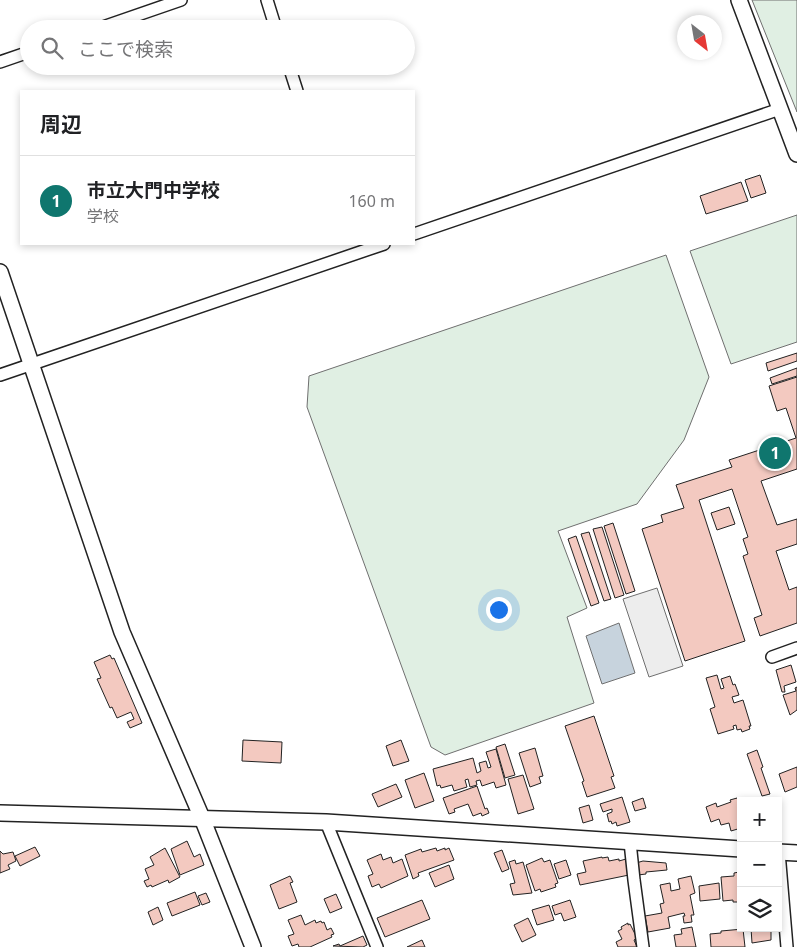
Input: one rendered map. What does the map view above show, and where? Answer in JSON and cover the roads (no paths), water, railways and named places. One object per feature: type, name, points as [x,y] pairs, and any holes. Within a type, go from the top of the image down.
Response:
[{"type":"street","points":[[123,20],[181,0]]},
{"type":"street","points":[[266,0],[273,20]]},
{"type":"street","points":[[738,0],[797,154]]},
{"type":"street","points":[[0,62],[20,55]]},
{"type":"street","points":[[291,75],[297,90]]},
{"type":"street","points":[[415,234],[780,109]]},
{"type":"street","points":[[0,375],[349,249],[377,245]]},
{"type":"street","points":[[0,272],[122,632],[202,818],[253,947]]},
{"type":"street","points":[[772,657],[797,648]]},
{"type":"street","points":[[0,813],[326,822],[737,849]]},
{"type":"street","points":[[326,822],[377,947]]},
{"type":"street","points":[[630,842],[643,947]]},
{"type":"street","points":[[782,852],[797,853]]},
{"type":"street","points":[[781,887],[787,947]]},
{"type":"place","name":"市立大門中学校","points":[[775,453]]}]
